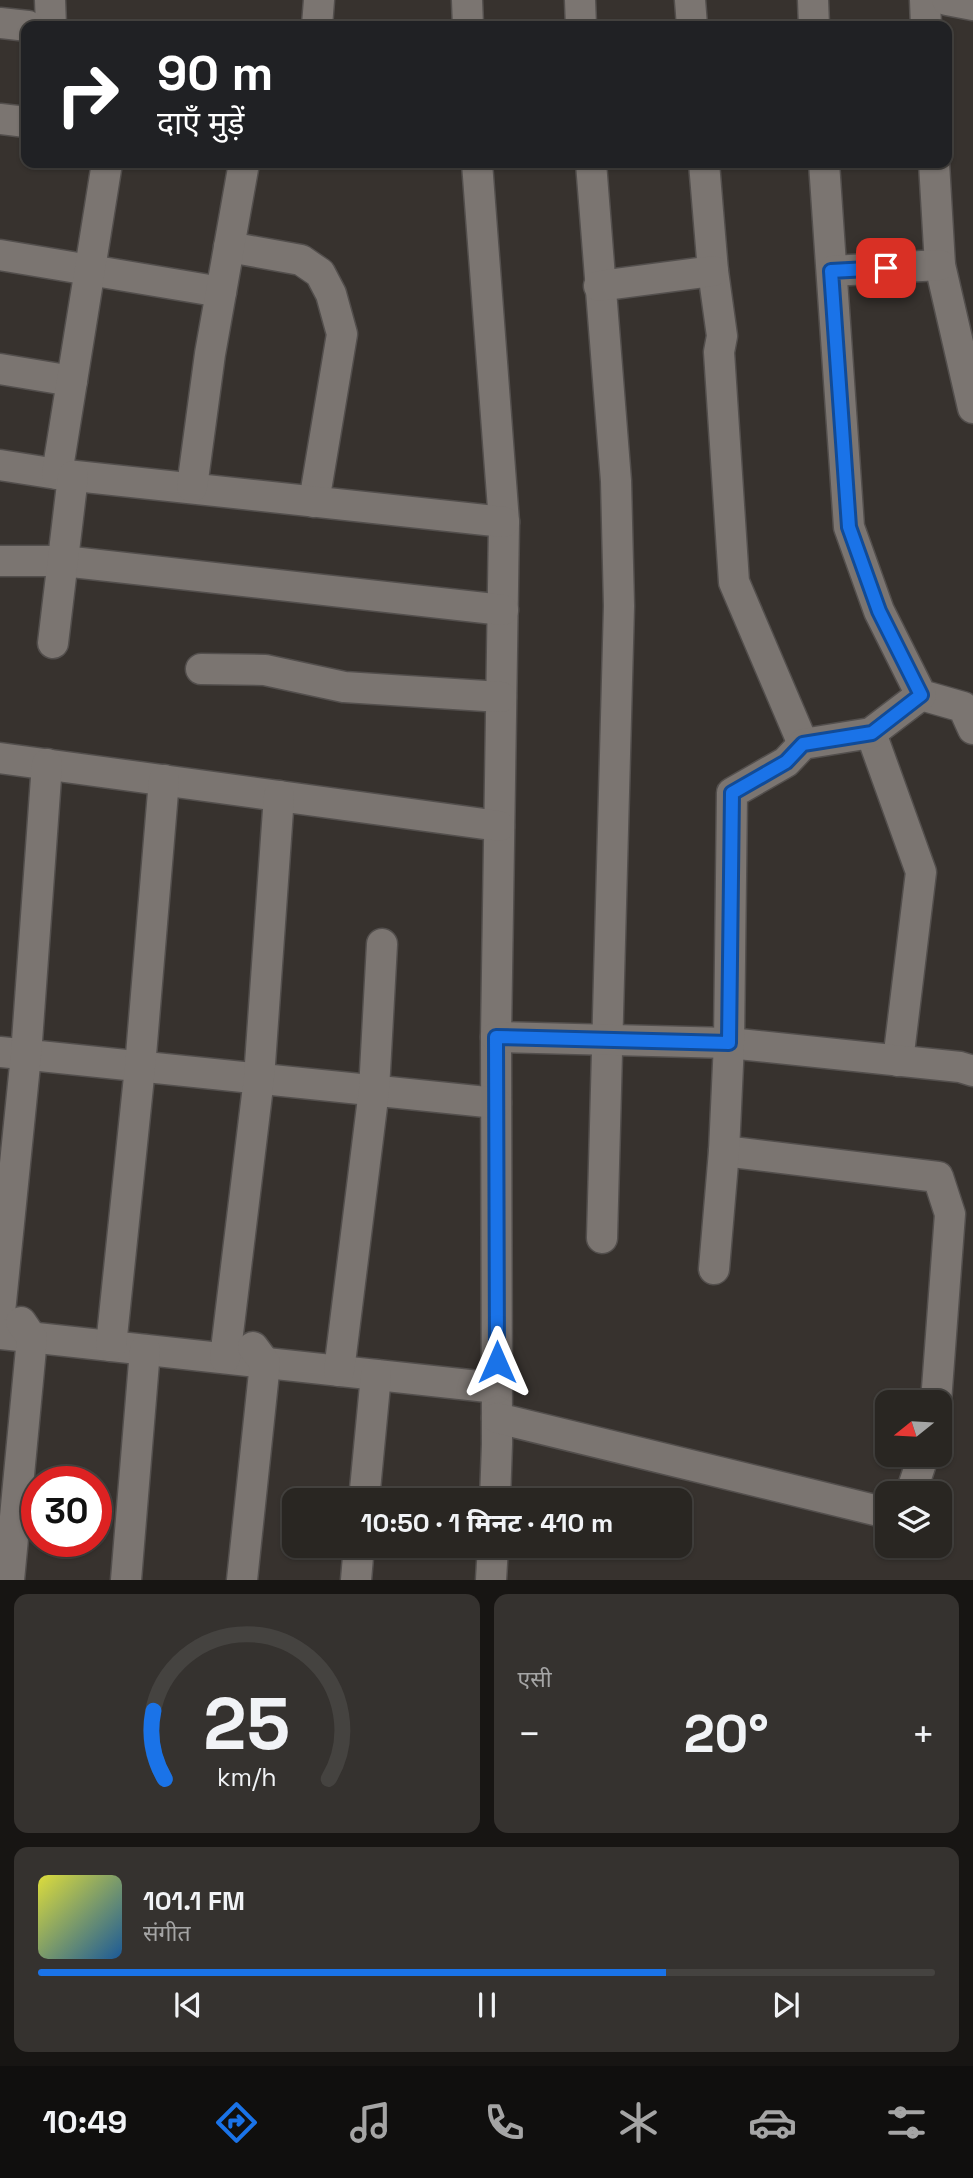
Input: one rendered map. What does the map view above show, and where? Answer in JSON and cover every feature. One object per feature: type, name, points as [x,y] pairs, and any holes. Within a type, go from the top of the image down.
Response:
[{"type":"street","points":[[50,0],[51,21]]},
{"type":"street","points":[[317,21],[319,0]]},
{"type":"street","points":[[467,0],[468,21]]},
{"type":"street","points":[[580,0],[581,21]]},
{"type":"street","points":[[690,0],[692,21]]},
{"type":"street","points":[[813,0],[814,21]]},
{"type":"street","points":[[925,0],[926,21]]},
{"type":"street","points":[[947,0],[973,5]]},
{"type":"street","points":[[0,23],[21,25]]},
{"type":"street","points":[[0,119],[21,121]]},
{"type":"street","points":[[53,643],[63,561],[65,475],[72,381],[106,168]]},
{"type":"street","points":[[192,487],[221,292],[243,168]]},
{"type":"street","points":[[477,168],[504,522],[496,1037],[495,1488]]},
{"type":"street","points":[[591,168],[616,481],[619,606],[601,1238]]},
{"type":"street","points":[[704,168],[713,271],[722,336],[719,352],[734,582],[803,744]]},
{"type":"street","points":[[824,168],[849,527],[879,611],[921,695],[963,707],[973,729]]},
{"type":"street","points":[[934,168],[940,265],[973,408]]},
{"type":"street","points":[[229,247],[301,260],[320,273],[331,294],[342,334],[314,502]]},
{"type":"street","points":[[0,255],[221,292]]},
{"type":"street","points":[[831,271],[940,265]]},
{"type":"street","points":[[599,286],[713,271]]},
{"type":"street","points":[[0,369],[72,381]]},
{"type":"street","points":[[0,465],[65,475],[504,522]]},
{"type":"street","points":[[0,561],[63,561],[503,610]]},
{"type":"street","points":[[201,669],[265,670],[344,687],[501,697]]},
{"type":"street","points":[[714,1269],[724,1151],[729,1043],[732,793],[786,762],[803,744],[872,733],[921,695]]},
{"type":"street","points":[[872,733],[921,872],[898,1061]]},
{"type":"street","points":[[0,758],[499,826]]},
{"type":"street","points":[[9,1580],[32,1338],[1,1303],[13,1053],[47,764]]},
{"type":"street","points":[[111,1346],[140,1067],[164,780]]},
{"type":"street","points":[[225,1359],[259,1079],[279,796]]},
{"type":"street","points":[[339,1371],[374,1090],[382,944]]},
{"type":"street","points":[[496,1037],[729,1043],[960,1067],[973,1071]]},
{"type":"street","points":[[13,1053],[496,1103]]},
{"type":"street","points":[[724,1151],[938,1177],[950,1214],[937,1390]]},
{"type":"street","points":[[230,1316],[265,1363],[242,1580]]},
{"type":"street","points":[[0,1334],[497,1388]]},
{"type":"street","points":[[125,1580],[145,1350]]},
{"type":"street","points":[[365,1488],[376,1375]]},
{"type":"street","points":[[497,1418],[875,1510]]},
{"type":"street","points":[[356,1580],[358,1558]]},
{"type":"street","points":[[491,1580],[492,1558]]},
{"type":"route","points":[[497,1362],[496,1037],[729,1043],[732,793],[786,762],[803,744],[872,733],[921,695],[879,611],[849,527],[831,271],[886,268]]}]
